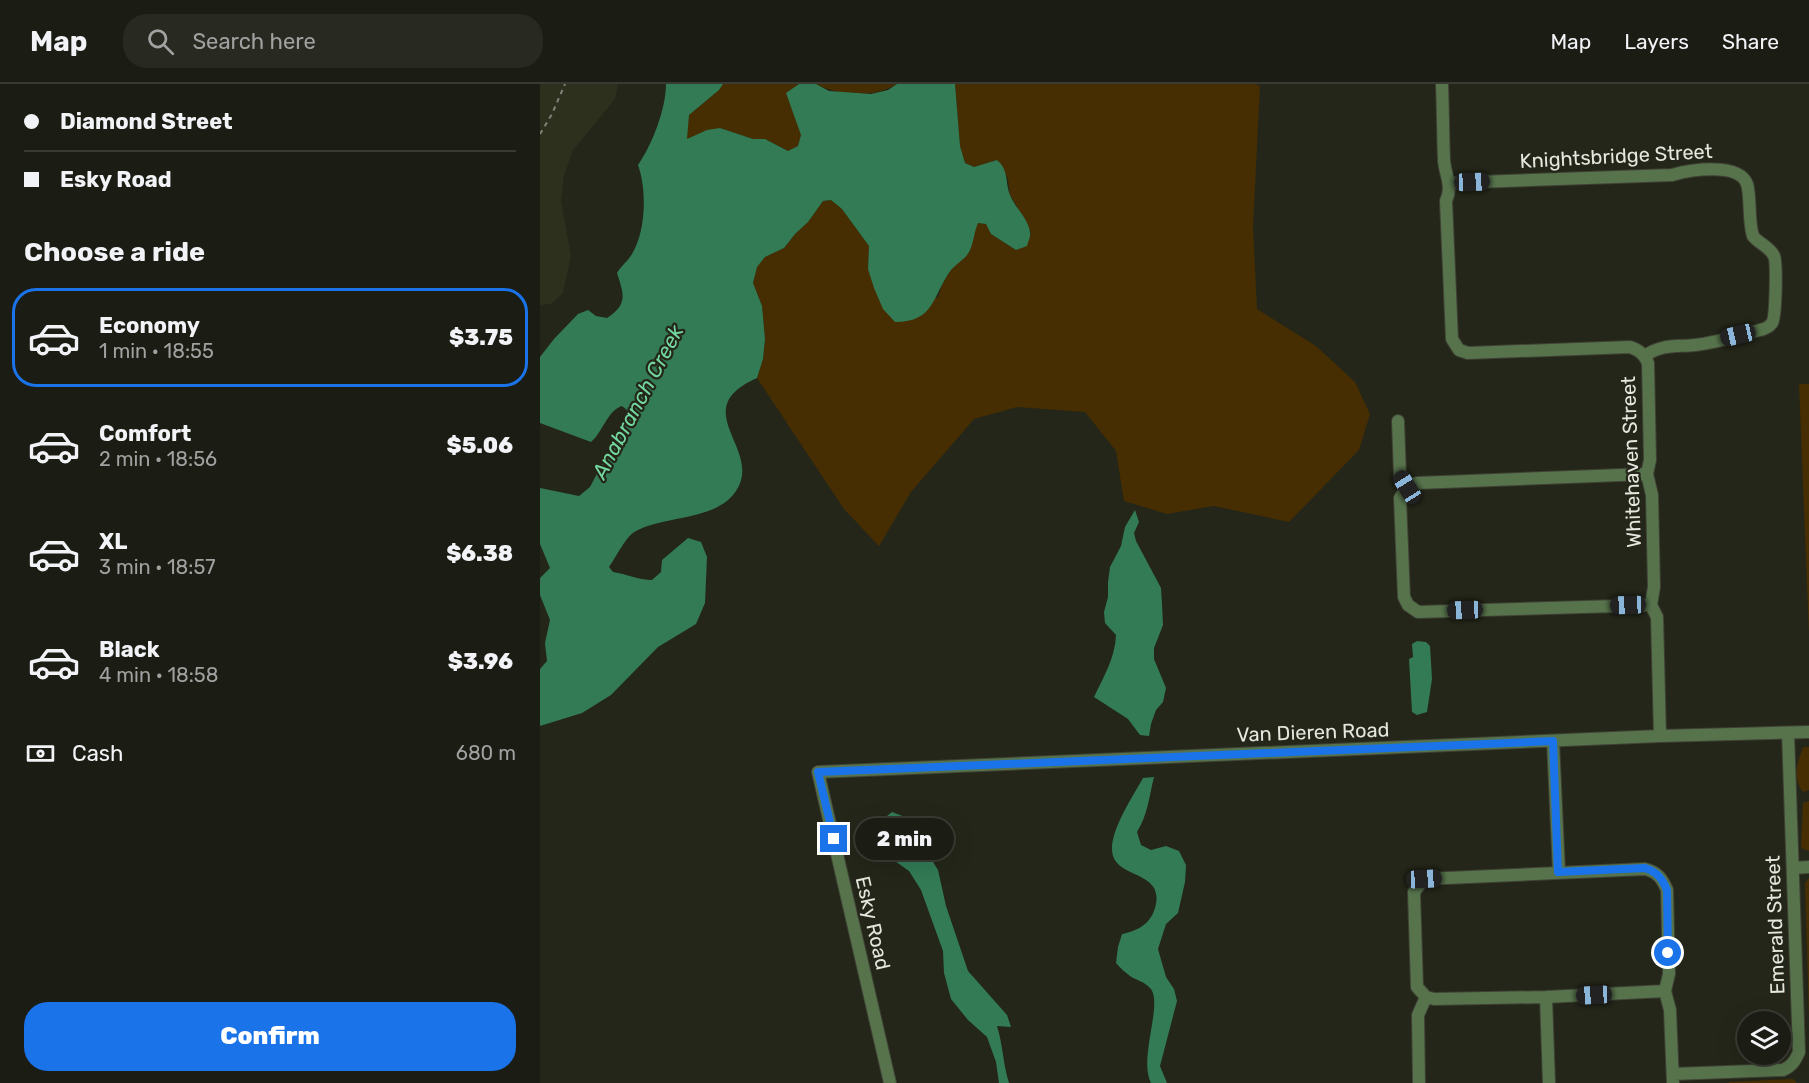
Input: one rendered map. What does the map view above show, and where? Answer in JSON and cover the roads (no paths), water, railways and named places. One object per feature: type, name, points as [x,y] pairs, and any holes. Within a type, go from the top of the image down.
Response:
[{"type":"street","name":"Whitehaven Street","points":[[1442,84],[1444,163],[1450,183],[1446,201],[1452,339],[1459,350],[1468,353],[1630,347],[1645,356],[1648,363],[1650,460],[1647,474],[1652,495],[1654,587],[1651,605],[1657,617],[1660,736]]},
{"type":"street","name":"Knightsbridge Street","points":[[1450,183],[1672,175],[1690,170],[1731,171],[1740,175],[1747,184],[1753,236],[1774,256],[1776,312],[1773,322],[1760,330],[1695,345],[1666,346],[1654,349],[1645,356]]},
{"type":"street","points":[[1398,421],[1400,476],[1407,487]]},
{"type":"street","points":[[1647,474],[1417,483],[1407,487],[1400,498],[1404,597],[1408,605],[1418,612],[1651,605]]},
{"type":"street","name":"Van Dieren Road","points":[[818,772],[1660,736],[1809,732]]},
{"type":"street","name":"Emerald Street","points":[[1673,1078],[1782,1070],[1790,1066],[1799,1052],[1788,733]]},
{"type":"street","points":[[1553,741],[1558,872]]},
{"type":"street","name":"Esky Road","points":[[818,772],[890,1083]]},
{"type":"street","points":[[1793,868],[1809,867]]},
{"type":"street","points":[[1665,991],[1546,997],[1434,999],[1426,997],[1417,987],[1414,892],[1424,879],[1645,868],[1655,871],[1663,880],[1667,890],[1669,974],[1665,991],[1670,1010],[1673,1078]]},
{"type":"street","points":[[1419,1083],[1418,1015],[1426,997]]},
{"type":"street","points":[[1546,997],[1549,1083]]},
{"type":"water","name":"Anabranch Creek","points":[[666,84],[723,84],[689,115],[687,139],[707,130],[720,128],[753,139],[765,139],[788,151],[798,146],[801,135],[786,93],[799,84],[816,84],[829,91],[871,94],[888,90],[897,84],[955,84],[960,146],[965,163],[974,167],[997,160],[1001,164],[1010,195],[1027,222],[1030,236],[1027,246],[1016,250],[991,234],[986,224],[978,223],[969,253],[951,270],[931,306],[918,318],[908,321],[895,322],[883,309],[868,269],[869,246],[842,209],[831,200],[823,201],[808,222],[784,248],[765,257],[757,267],[753,283],[762,306],[765,339],[763,359],[757,378],[737,390],[727,403],[726,417],[741,460],[742,475],[736,491],[716,508],[636,531],[625,542],[609,567],[613,572],[652,580],[661,572],[662,560],[688,538],[701,542],[707,557],[705,603],[696,624],[658,647],[611,695],[582,713],[540,726],[540,669],[547,661],[545,643],[550,620],[540,595],[540,578],[550,568],[540,544],[540,488],[579,496],[590,487],[625,420],[627,410],[622,406],[613,412],[591,442],[540,423],[540,357],[578,314],[588,310],[596,316],[607,318],[621,303],[622,293],[617,273],[637,245],[644,210],[643,186],[638,165],[657,126],[664,104]]},
{"type":"water","points":[[1135,510],[1139,522],[1134,533],[1136,541],[1161,588],[1162,604],[1163,625],[1154,648],[1154,659],[1166,688],[1163,702],[1156,710],[1151,724],[1149,736],[1140,735],[1128,719],[1094,697],[1114,651],[1116,635],[1105,623],[1104,612],[1108,597],[1110,567],[1121,546],[1125,527]]},
{"type":"water","points":[[1417,641],[1426,642],[1430,646],[1432,679],[1427,712],[1417,715],[1412,712],[1409,659],[1413,657],[1412,644]]},
{"type":"water","points":[[1154,777],[1146,812],[1137,832],[1141,845],[1151,850],[1166,846],[1179,851],[1186,865],[1185,882],[1178,913],[1166,924],[1158,949],[1166,977],[1174,989],[1177,1001],[1160,1066],[1167,1083],[1151,1083],[1148,1072],[1147,1060],[1154,995],[1148,986],[1130,976],[1116,963],[1122,934],[1137,929],[1148,921],[1154,911],[1157,897],[1148,881],[1121,867],[1115,860],[1112,850],[1115,832],[1143,778]]},
{"type":"water","points":[[892,812],[905,817],[938,870],[946,906],[968,971],[1007,1015],[1011,1027],[997,1026],[1009,1083],[999,1083],[996,1062],[987,1037],[968,1020],[951,999],[944,973],[943,951],[921,890],[909,871],[878,849],[878,828]]}]
